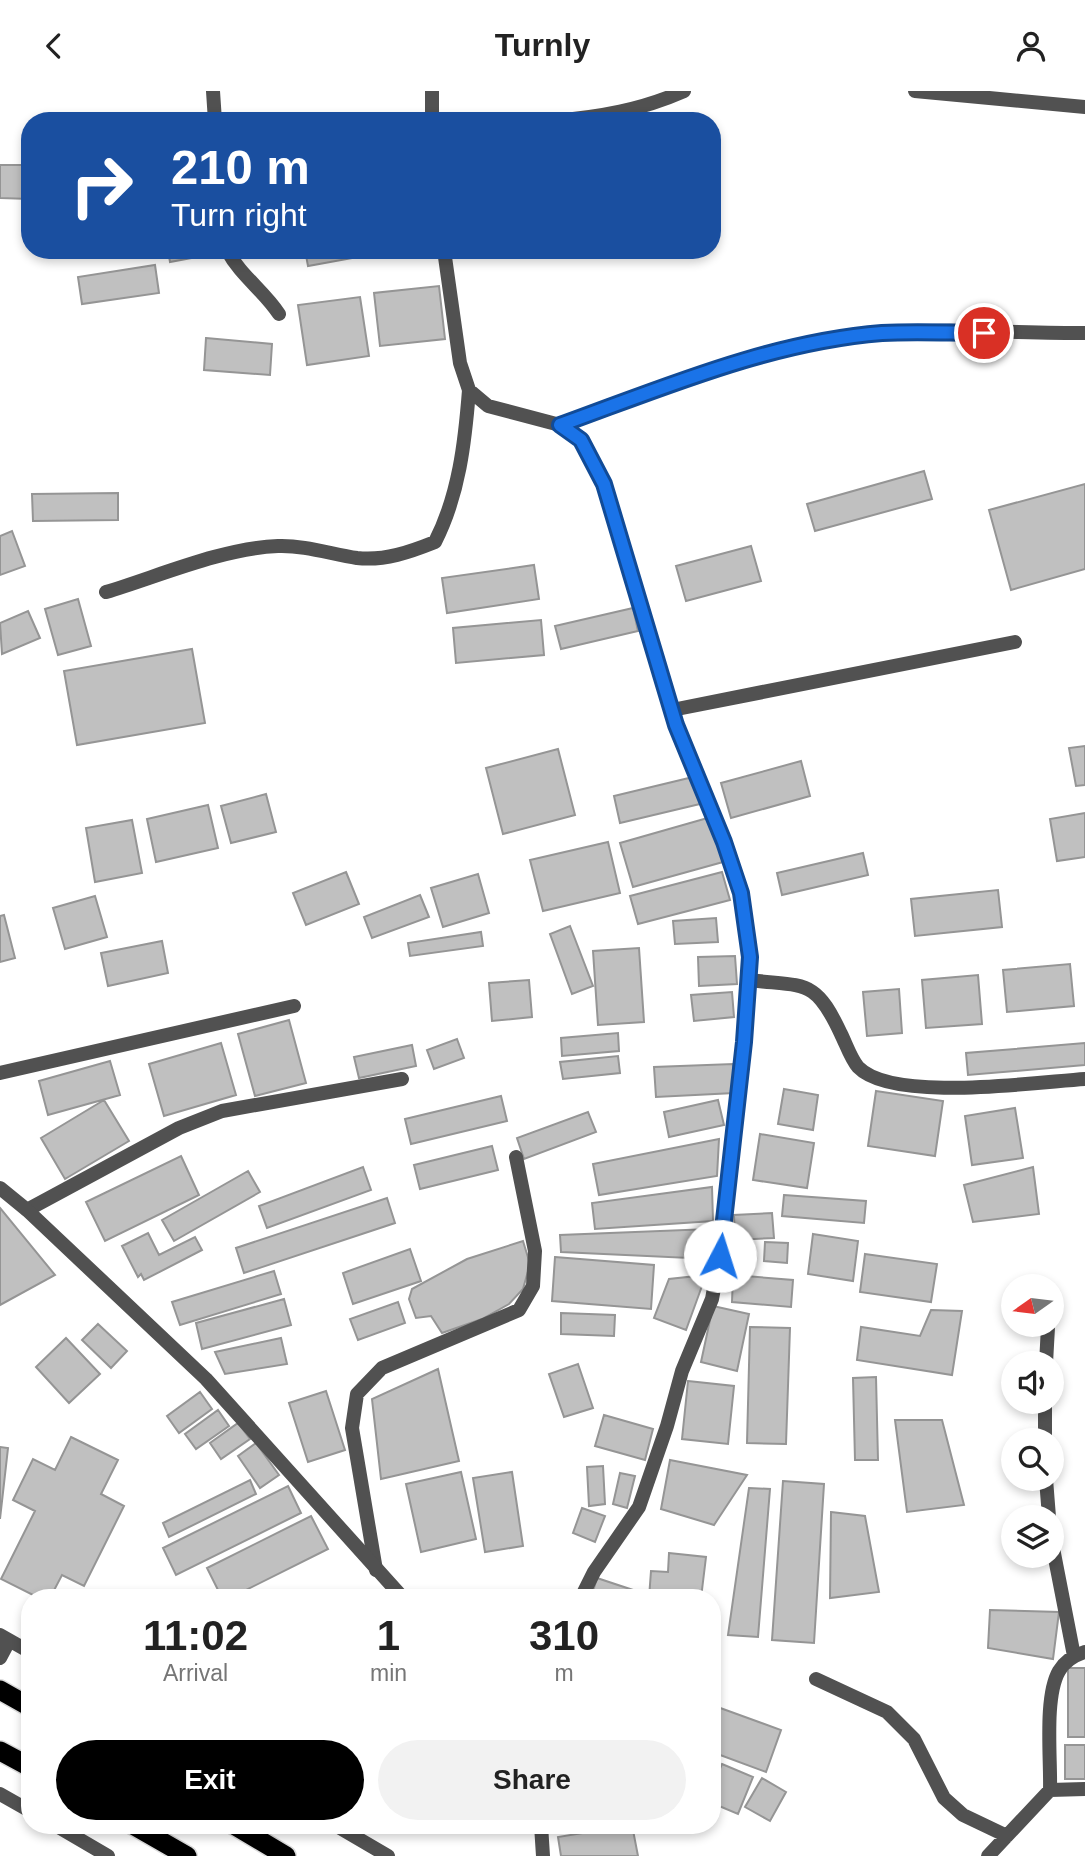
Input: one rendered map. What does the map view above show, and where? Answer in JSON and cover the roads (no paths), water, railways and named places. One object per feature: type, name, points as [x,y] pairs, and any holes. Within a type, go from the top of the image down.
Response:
[{"type":"highway","points":[[0,1690],[21,1702]]},
{"type":"highway","points":[[0,1751],[21,1762]]},
{"type":"highway","points":[[149,1834],[187,1856]]},
{"type":"highway","points":[[249,1834],[286,1856]]},
{"type":"street","points":[[213,91],[214,112]]},
{"type":"street","points":[[432,91],[432,112]]},
{"type":"street","points":[[623,112],[650,106],[684,91]]},
{"type":"street","points":[[915,91],[1085,107]]},
{"type":"street","points":[[232,259],[268,297],[279,314]]},
{"type":"street","points":[[106,592],[244,550],[279,546],[359,558],[380,558],[405,554],[435,542],[454,491],[465,440],[469,390],[460,363],[445,259]]},
{"type":"street","points":[[560,425],[717,367],[813,343],[882,333],[1085,333]]},
{"type":"street","points":[[469,390],[488,406],[560,425],[581,440],[604,484],[672,710],[741,893],[750,957],[720,1256],[712,1299],[682,1371],[667,1426],[639,1507],[585,1589]]},
{"type":"street","points":[[672,710],[1015,642]]},
{"type":"street","points":[[749,980],[807,987],[824,999],[858,1067],[880,1080],[915,1087],[961,1087],[1085,1079]]},
{"type":"street","points":[[0,1073],[293,1006]]},
{"type":"street","points":[[27,1210],[179,1128],[222,1111],[402,1079]]},
{"type":"street","points":[[376,1570],[352,1428],[357,1394],[382,1368],[519,1310],[533,1286],[535,1251],[516,1157]]},
{"type":"street","points":[[0,1188],[27,1210],[206,1379],[394,1589]]},
{"type":"street","points":[[988,1856],[1050,1790],[1052,1702],[1059,1671],[1079,1654],[1058,1568]]},
{"type":"street","points":[[0,1658],[4,1638],[21,1648]]},
{"type":"street","points":[[816,1679],[887,1712],[914,1739],[944,1798],[963,1815],[1007,1836]]},
{"type":"street","points":[[1050,1790],[1085,1789]]},
{"type":"street","points":[[0,1794],[21,1806]]},
{"type":"street","points":[[70,1834],[108,1856]]},
{"type":"street","points":[[350,1834],[388,1856]]},
{"type":"street","points":[[542,1834],[543,1856]]}]
